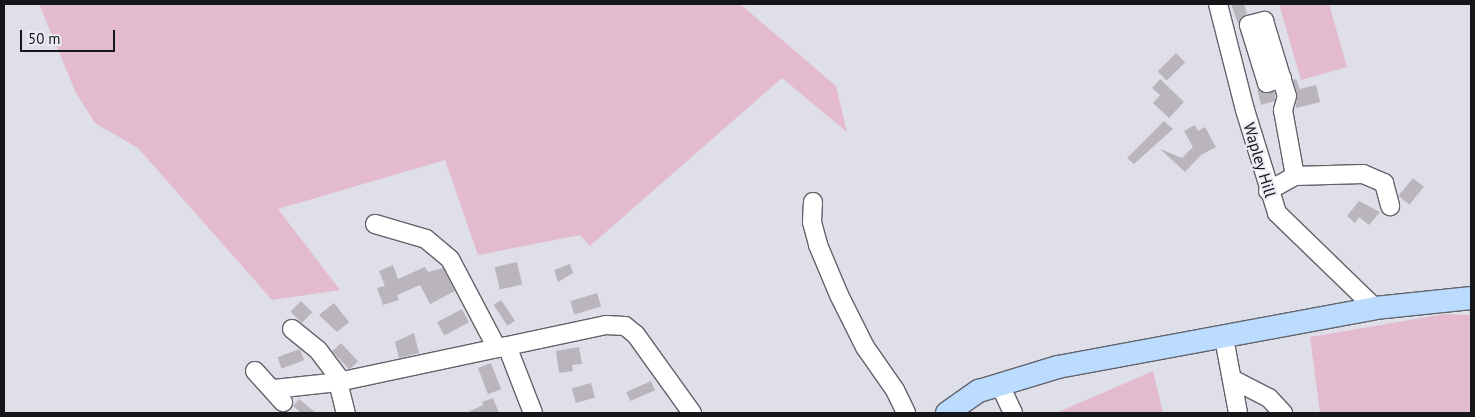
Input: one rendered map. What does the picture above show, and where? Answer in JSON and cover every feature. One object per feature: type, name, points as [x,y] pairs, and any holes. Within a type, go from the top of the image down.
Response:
[{"type":"main road","points":[[947,413],[979,391],[1058,367],[1224,338],[1375,308],[1471,298]]},
{"type":"street","name":"Wapley Hill","points":[[1218,4],[1268,191],[1278,213],[1375,308]]},
{"type":"street","points":[[1282,78],[1287,96],[1283,110],[1295,176]]},
{"type":"street","points":[[1268,191],[1295,176],[1373,176],[1384,183],[1390,206]]},
{"type":"street","points":[[813,202],[812,222],[818,246],[836,288],[865,346],[895,390],[906,413]]},
{"type":"street","points":[[375,224],[426,238],[450,259],[502,347],[534,413]]},
{"type":"street","points":[[254,371],[279,396],[606,325],[626,326],[636,335],[684,411]]},
{"type":"street","points":[[292,329],[318,350],[340,382],[346,413]]},
{"type":"street","points":[[1224,338],[1238,413]]},
{"type":"street","points":[[1232,379],[1269,398],[1283,413]]},
{"type":"street","points":[[1000,385],[1012,413]]},
{"type":"shaded area","points":[[39,4],[740,4],[836,86],[847,132],[782,78],[590,246],[580,235],[478,255],[445,160],[278,209],[340,290],[272,300],[138,148],[95,123],[76,93]]},
{"type":"shaded area","points":[[1279,4],[1329,4],[1347,67],[1301,80]]},
{"type":"shaded area","points":[[1445,314],[1471,315],[1471,413],[1320,413],[1310,337]]},
{"type":"shaded area","points":[[1153,371],[1163,413],[1056,413]]},
{"type":"building","points":[[1231,4],[1244,4],[1247,14],[1241,18],[1239,26]]},
{"type":"building","points":[[1176,53],[1185,62],[1167,81],[1158,71]]},
{"type":"building","points":[[1160,79],[1184,102],[1169,118],[1153,103],[1160,95],[1152,88]]},
{"type":"building","points":[[1296,79],[1300,89],[1316,85],[1320,102],[1296,108],[1297,93],[1293,80]]},
{"type":"building","points":[[1257,90],[1275,92],[1275,101],[1261,105]]},
{"type":"building","points":[[1164,121],[1173,129],[1134,164],[1127,158]]},
{"type":"building","points":[[1195,125],[1198,131],[1205,127],[1216,147],[1201,155],[1185,172],[1160,149],[1182,158],[1193,147],[1184,131]]},
{"type":"building","points":[[1413,178],[1424,187],[1409,205],[1399,196]]},
{"type":"building","points":[[1359,201],[1380,212],[1369,225],[1359,217],[1355,223],[1347,216]]},
{"type":"building","points":[[517,262],[522,284],[500,290],[495,267]]},
{"type":"building","points":[[570,264],[573,273],[558,282],[554,270]]},
{"type":"building","points":[[393,265],[398,279],[425,267],[428,272],[443,268],[455,291],[430,304],[420,285],[397,295],[399,300],[383,305],[377,288],[385,286],[379,271]]},
{"type":"building","points":[[597,293],[601,306],[574,315],[570,301]]},
{"type":"building","points":[[501,300],[515,321],[508,326],[494,305]]},
{"type":"building","points":[[301,301],[312,312],[302,323],[290,312]]},
{"type":"building","points":[[334,303],[349,322],[337,332],[319,315]]},
{"type":"building","points":[[462,309],[469,322],[444,335],[437,322]]},
{"type":"building","points":[[414,333],[419,353],[399,358],[395,342]]},
{"type":"building","points":[[341,343],[358,361],[349,369],[332,351]]},
{"type":"building","points":[[579,347],[582,364],[572,365],[573,371],[559,373],[556,351]]},
{"type":"building","points":[[300,349],[304,360],[282,368],[277,357]]},
{"type":"building","points":[[491,363],[501,389],[488,394],[478,368]]},
{"type":"building","points":[[651,381],[655,390],[630,401],[626,392]]},
{"type":"building","points":[[591,383],[595,397],[576,403],[572,389]]},
{"type":"building","points":[[493,398],[499,413],[466,413],[483,405],[482,402]]},
{"type":"building","points":[[299,399],[316,413],[301,413],[293,406]]}]
